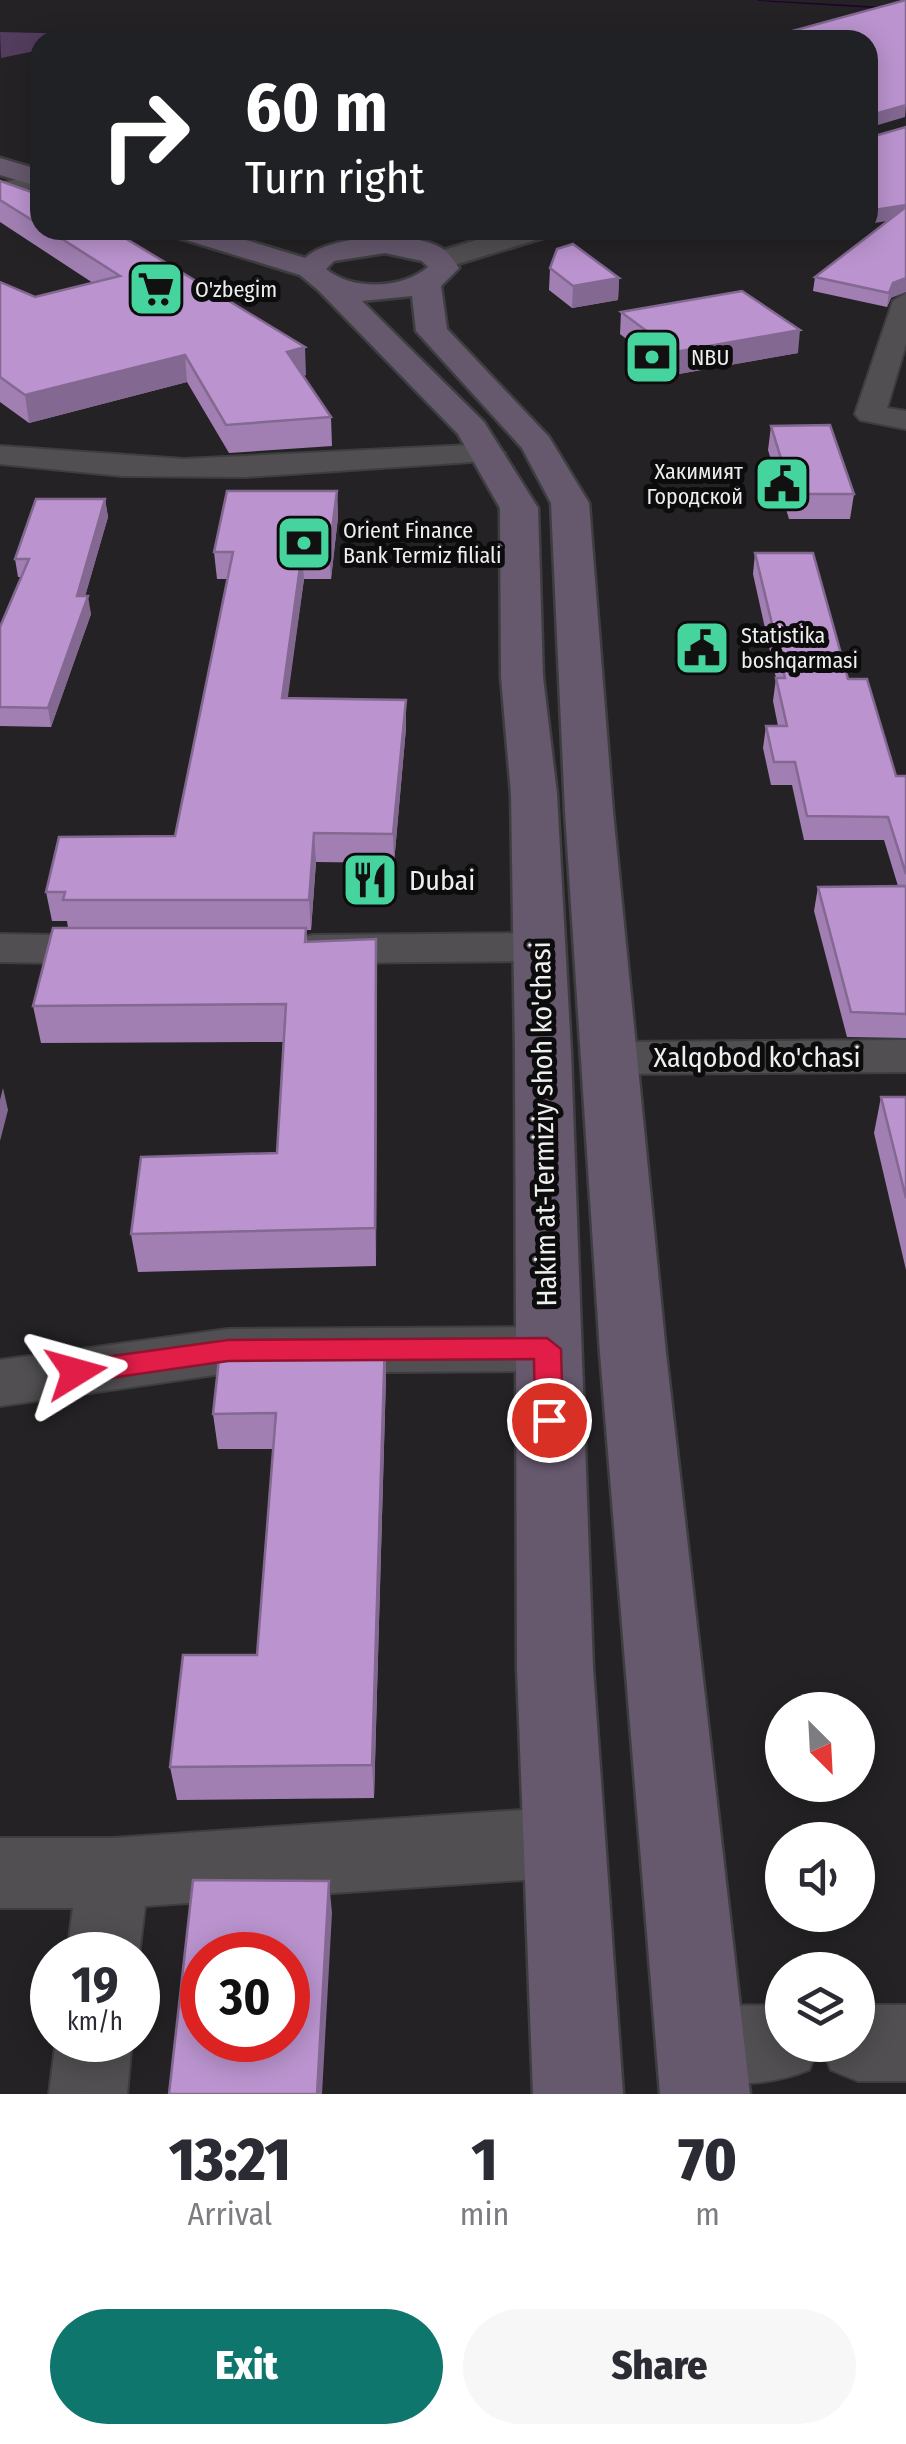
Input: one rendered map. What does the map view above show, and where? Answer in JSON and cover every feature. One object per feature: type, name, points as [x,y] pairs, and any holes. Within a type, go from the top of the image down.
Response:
[{"type":"main road","points":[[0,150],[30,160]]},
{"type":"main road","points":[[0,166],[30,176]]},
{"type":"main road","points":[[236,240],[347,261],[420,249],[433,292],[537,444],[570,503],[609,1058],[702,2069]]},
{"type":"main road","points":[[287,240],[347,261],[390,291],[433,292]]},
{"type":"main road","name":"Hakim at-Termiziy shoh ko'chasi","points":[[347,261],[490,453],[518,508],[522,677],[534,794],[540,947],[547,1349],[564,1842],[578,2094]]},
{"type":"street","points":[[0,191],[30,182]]},
{"type":"street","points":[[347,261],[421,240]]},
{"type":"street","points":[[433,292],[522,240]]},
{"type":"street","points":[[906,301],[900,338],[870,414],[906,420]]},
{"type":"street","points":[[0,455],[73,466],[160,468],[340,465],[490,453]]},
{"type":"street","points":[[267,950],[540,947]]},
{"type":"street","points":[[0,948],[150,950]]},
{"type":"street","name":"Xalqobod ko'chasi","points":[[609,1058],[906,1056]]},
{"type":"street","points":[[0,1383],[228,1351],[547,1349]]},
{"type":"street","points":[[0,1874],[113,1873],[564,1842]]},
{"type":"street","points":[[107,1932],[113,1873]]},
{"type":"street","points":[[875,2043],[906,2042]]},
{"type":"street","points":[[702,2069],[765,2049]]},
{"type":"street","points":[[88,2094],[92,2062]]},
{"type":"shaded area","points":[[0,32],[30,33],[30,52],[1,58]]},
{"type":"building","points":[[906,0],[906,105],[878,113],[878,30],[796,30]]},
{"type":"building","points":[[906,127],[906,205],[878,209],[878,135]]},
{"type":"building","points":[[0,181],[30,192],[30,219],[0,200]]},
{"type":"building","points":[[906,207],[906,278],[893,283],[889,293],[815,277],[863,240],[878,240],[878,229]]},
{"type":"building","points":[[64,240],[128,240],[305,347],[287,352],[331,417],[226,425],[185,355],[25,395],[0,377],[0,282],[35,297],[120,276]]},
{"type":"building","points":[[573,244],[619,278],[573,286],[550,268],[557,249]]},
{"type":"building","points":[[742,291],[800,330],[675,352],[621,312]]},
{"type":"building","points":[[830,425],[854,494],[792,494],[771,426]]},
{"type":"building","points":[[227,491],[337,491],[329,552],[302,552],[282,698],[406,700],[393,834],[314,833],[309,900],[63,900],[65,892],[46,892],[59,837],[175,836],[233,552],[214,552]]},
{"type":"building","points":[[36,499],[105,499],[77,596],[88,596],[48,708],[0,707],[0,627],[29,559],[15,559]]},
{"type":"building","points":[[755,553],[813,553],[848,679],[867,679],[896,776],[906,776],[906,874],[888,817],[807,816],[795,762],[774,762],[766,726],[787,726],[776,678],[785,678]]},
{"type":"building","points":[[906,886],[906,1014],[851,1012],[818,887]]},
{"type":"building","points":[[53,928],[306,928],[305,942],[376,939],[375,1228],[131,1234],[141,1157],[277,1153],[286,1004],[33,1006]]},
{"type":"building","points":[[881,1097],[906,1097],[906,1198]]},
{"type":"building","points":[[385,1340],[372,1765],[170,1767],[183,1655],[257,1655],[276,1413],[213,1414],[221,1341]]},
{"type":"building","points":[[193,1880],[329,1881],[317,2094],[169,2094],[180,1996],[180,2062],[310,2062],[310,1932],[187,1932]]},
{"type":"waterway","points":[[759,0],[906,9]]},
{"type":"place","name":"O'zbegim","points":[[156,289]]},
{"type":"place","name":"NBU","points":[[652,357]]},
{"type":"place","name":"Хакимият Городской","points":[[782,484]]},
{"type":"place","name":"Orient Finance Bank Termiz filiali","points":[[304,543]]},
{"type":"place","name":"Statistika boshqarmasi","points":[[702,648]]},
{"type":"place","name":"Dubai","points":[[370,880]]},
{"type":"route","points":[[76,1372],[228,1351],[547,1349],[549,1420]]}]
